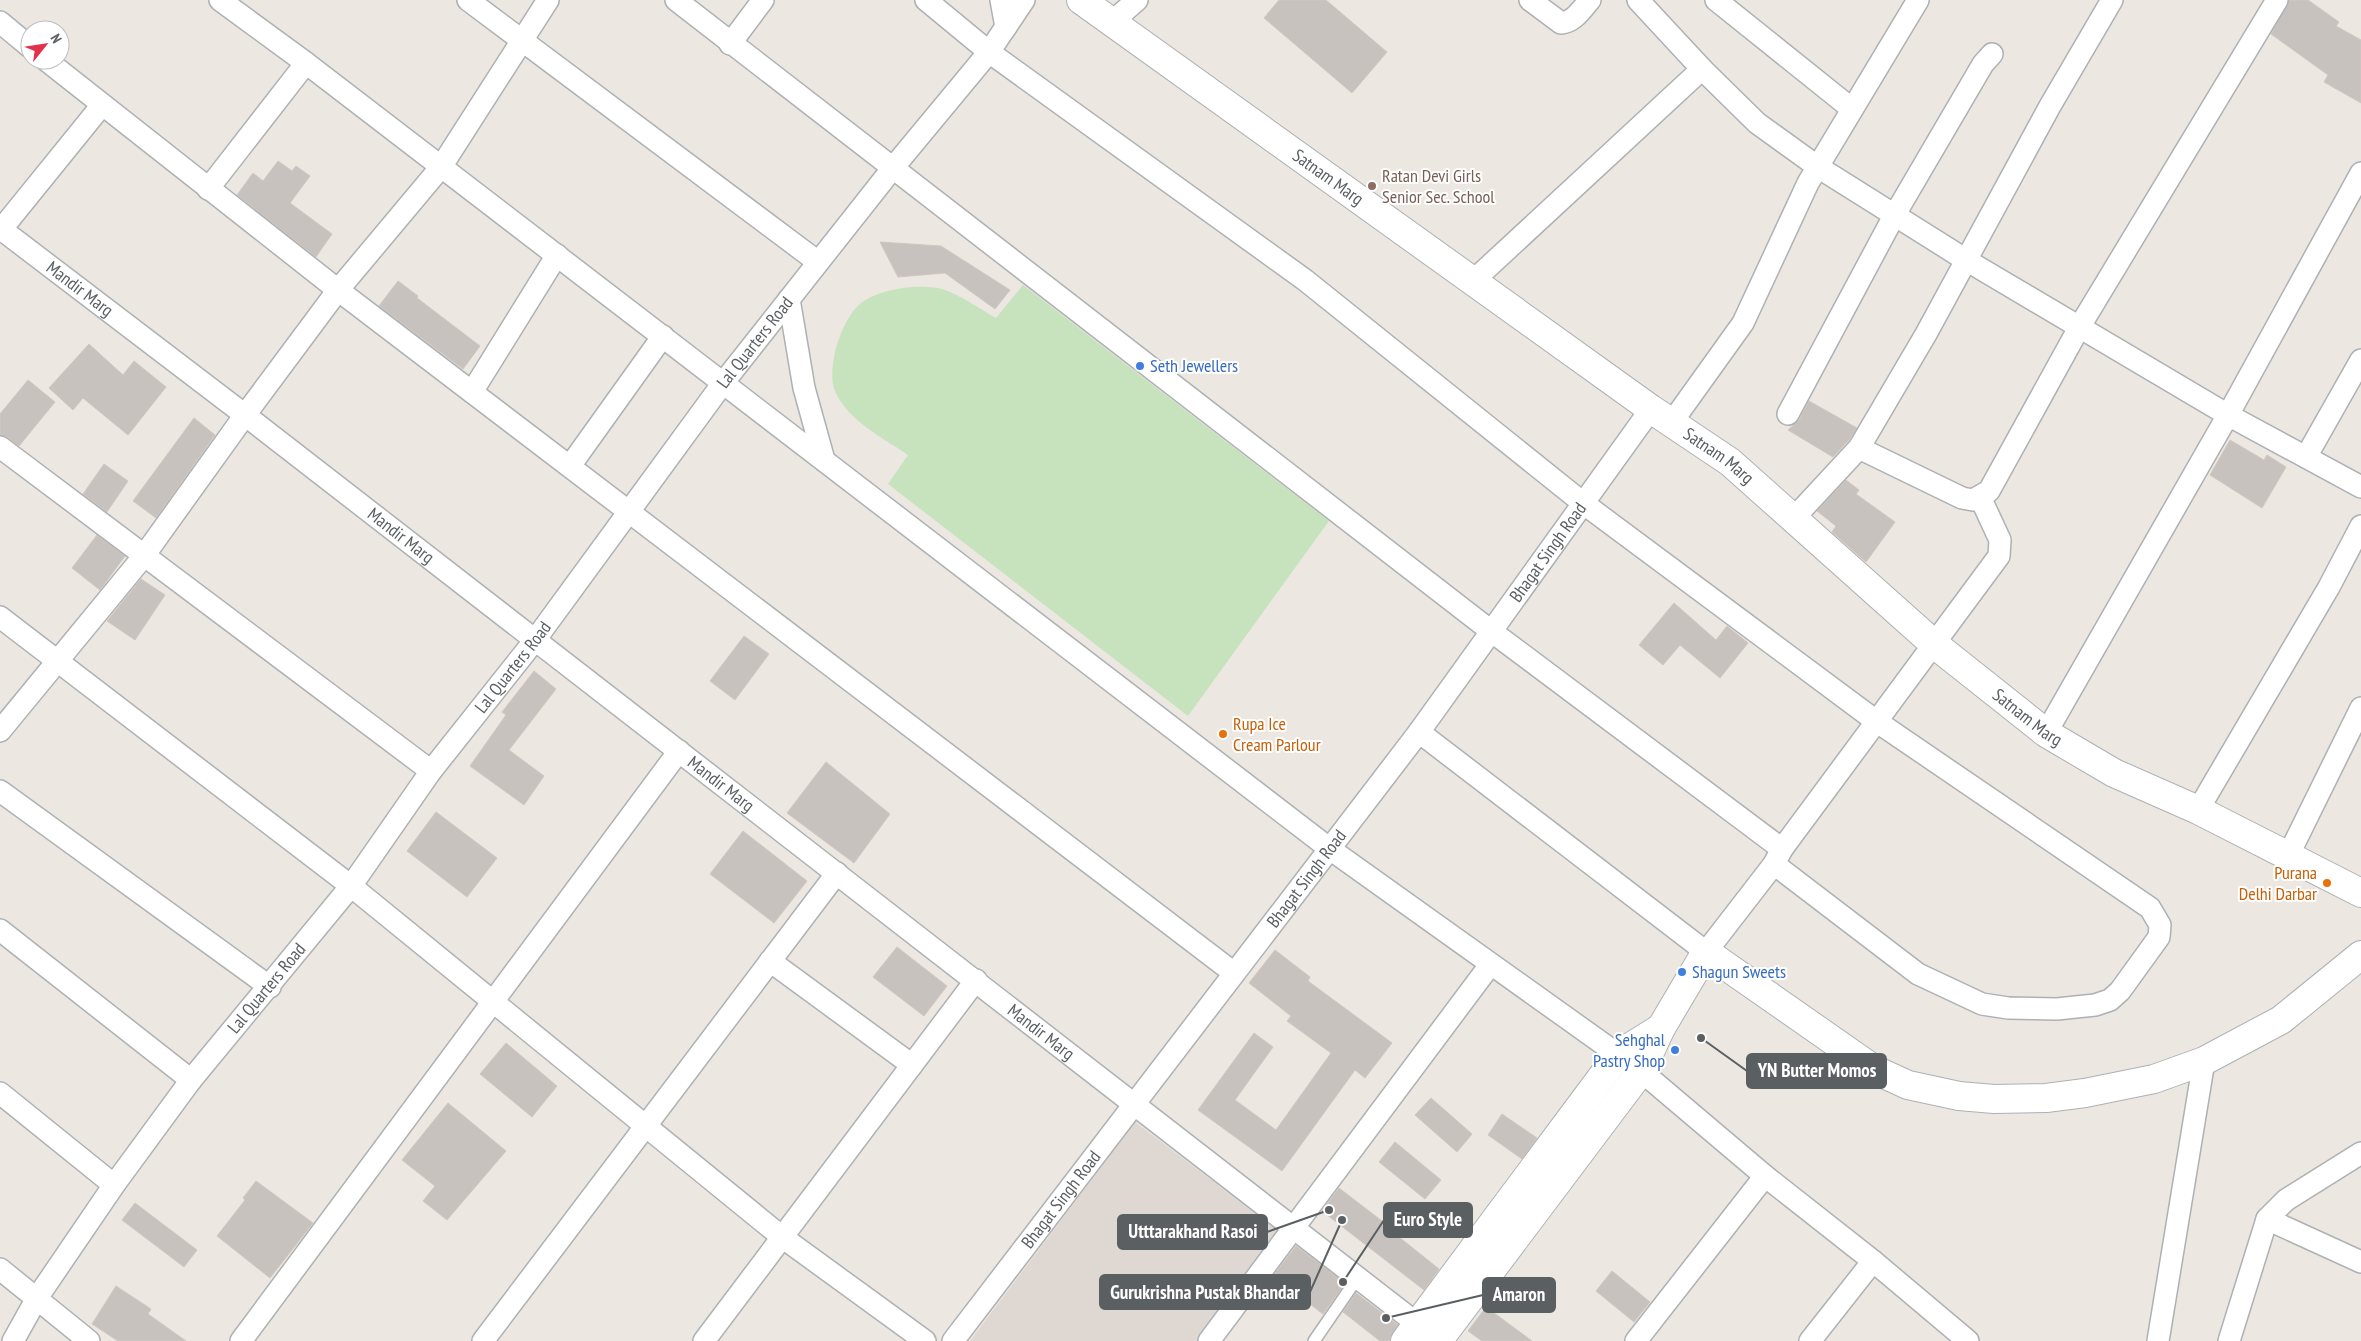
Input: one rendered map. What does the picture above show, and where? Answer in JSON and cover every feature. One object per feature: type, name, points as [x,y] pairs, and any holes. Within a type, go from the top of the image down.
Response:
[{"type":"street","points":[[220,0],[306,63],[663,336],[1330,849],[1490,965],[1619,1054],[1765,1176],[1873,1261],[1963,1340]]},
{"type":"street","points":[[468,0],[818,262]]},
{"type":"street","points":[[0,730],[143,557],[244,415],[338,290],[441,167],[548,0]]},
{"type":"street","points":[[676,0],[730,44],[1491,631],[1778,857],[1918,974],[1982,1004],[2008,1008],[2057,1009],[2095,1006],[2110,1000],[2131,976],[2159,936],[2160,925],[2150,908],[1876,721],[1583,503],[1305,280],[989,52],[926,0]]},
{"type":"street","points":[[730,44],[764,0]]},
{"type":"street","points":[[1001,0],[1006,27]]},
{"type":"street","name":"Lal Quarters Road","points":[[13,1341],[37,1298],[114,1185],[191,1080],[270,987],[351,886],[431,771],[535,640],[723,383],[892,169],[989,52],[1024,0]]},
{"type":"street","name":"Satnam Marg","points":[[1081,0],[1661,415],[1730,462],[1934,644],[2046,733],[2114,773],[2198,810],[2288,856],[2359,887]]},
{"type":"street","points":[[1113,22],[1137,0]]},
{"type":"street","points":[[1530,0],[1560,23],[1568,22],[1574,18],[1590,0]]},
{"type":"street","points":[[1638,0],[1702,69],[1757,123],[1818,167],[1966,260],[2228,415],[2361,487]]},
{"type":"street","points":[[1716,0],[1852,109]]},
{"type":"street","name":"Bhagat Singh Road","points":[[953,1341],[1418,732],[1583,503],[1742,323],[1818,167],[1918,0]]},
{"type":"street","points":[[1793,519],[1859,448],[1926,334],[2050,106],[2112,0]]},
{"type":"street","points":[[1859,448],[1962,498],[1973,500],[1989,491],[2080,326],[2277,0]]},
{"type":"street","points":[[0,22],[20,39]]},
{"type":"street","points":[[1788,414],[1894,216],[1952,115],[1983,64],[1992,54]]},
{"type":"street","points":[[208,189],[306,63]]},
{"type":"street","points":[[1473,281],[1702,69]]},
{"type":"street","points":[[58,70],[338,290],[1234,973]]},
{"type":"street","points":[[1,230],[102,105]]},
{"type":"street","points":[[2046,733],[2228,415],[2361,173]]},
{"type":"street","name":"Mandir Marg","points":[[1,230],[244,415],[976,980],[1358,1277],[1428,1337]]},
{"type":"street","points":[[472,392],[557,255]]},
{"type":"street","points":[[789,299],[804,388],[824,460]]},
{"type":"street","points":[[570,466],[663,336]]},
{"type":"street","points":[[2306,457],[2361,360]]},
{"type":"street","points":[[0,447],[143,557],[431,771]]},
{"type":"street","points":[[1428,1337],[1641,1071],[1661,1028],[1706,952],[1999,556],[2000,540],[1980,497]]},
{"type":"street","points":[[2198,810],[2329,587],[2361,526]]},
{"type":"street","points":[[0,617],[351,886],[782,1237],[926,1341]]},
{"type":"street","points":[[2288,856],[2361,708]]},
{"type":"street","points":[[1418,732],[1706,952],[1876,1070],[1908,1085],[1958,1096],[1994,1099],[2046,1098],[2154,1080],[2204,1061],[2281,1020],[2361,956]]},
{"type":"street","points":[[241,1341],[679,751]]},
{"type":"street","points":[[0,790],[270,987]]},
{"type":"street","points":[[483,1341],[837,873]]},
{"type":"street","points":[[0,930],[191,1080]]},
{"type":"street","points":[[770,961],[912,1065]]},
{"type":"street","points":[[1209,1341],[1293,1226],[1490,965]]},
{"type":"street","points":[[704,1341],[976,980]]},
{"type":"street","points":[[1428,1337],[1619,1054],[1661,1028]]},
{"type":"street","points":[[2158,1341],[2204,1061]]},
{"type":"street","points":[[0,1093],[114,1185]]},
{"type":"street","points":[[2229,1341],[2268,1219],[2286,1200],[2361,1153]]},
{"type":"street","points":[[1636,1341],[1765,1176]]},
{"type":"street","points":[[2268,1219],[2361,1262]]},
{"type":"street","points":[[1810,1341],[1873,1261]]},
{"type":"street","points":[[0,1269],[89,1341]]},
{"type":"lane","points":[[1314,1341],[1358,1277]]},
{"type":"shaded area","points":[[1135,1122],[1281,1233],[1199,1341],[970,1341]]},
{"type":"green space","points":[[1023,285],[1329,521],[1188,716],[888,484],[908,455],[857,420],[841,402],[833,386],[834,357],[843,329],[857,306],[869,298],[900,288],[933,287],[956,295],[996,318]]},
{"type":"building","points":[[1279,0],[1326,0],[1387,52],[1352,93],[1264,18]]},
{"type":"building","points":[[2289,0],[2308,0],[2339,22],[2336,26],[2361,40],[2361,103],[2324,82],[2328,75],[2271,34]]},
{"type":"building","points":[[278,161],[292,171],[296,166],[310,176],[290,203],[332,234],[316,257],[237,195],[253,173],[263,181]]},
{"type":"building","points":[[880,242],[941,246],[1010,290],[995,309],[945,273],[898,277]]},
{"type":"building","points":[[398,281],[418,296],[417,298],[480,346],[463,369],[379,306]]},
{"type":"building","points":[[89,344],[123,375],[134,361],[166,387],[128,435],[83,398],[73,410],[49,388]]},
{"type":"building","points":[[28,380],[55,402],[19,446],[7,437],[0,435],[0,414]]},
{"type":"building","points":[[1809,401],[1857,428],[1833,457],[1788,430],[1799,420]]},
{"type":"building","points":[[194,418],[215,435],[156,518],[133,501]]},
{"type":"building","points":[[2230,440],[2264,460],[2267,455],[2286,467],[2262,508],[2210,475]]},
{"type":"building","points":[[104,464],[128,481],[107,512],[83,494]]},
{"type":"building","points":[[1846,480],[1859,490],[1856,494],[1895,522],[1866,562],[1832,532],[1836,526],[1817,511]]},
{"type":"building","points":[[97,535],[125,556],[100,590],[72,568]]},
{"type":"building","points":[[141,579],[165,595],[135,640],[107,621]]},
{"type":"building","points":[[1674,603],[1716,640],[1727,626],[1748,643],[1720,678],[1680,645],[1663,665],[1639,645]]},
{"type":"building","points":[[744,636],[769,654],[735,700],[710,681]]},
{"type":"building","points":[[534,671],[556,689],[509,750],[544,776],[524,805],[470,766],[506,715],[502,712]]},
{"type":"building","points":[[826,762],[890,814],[854,863],[787,813]]},
{"type":"building","points":[[436,812],[497,858],[467,897],[407,851]]},
{"type":"building","points":[[743,831],[807,881],[774,923],[710,874]]},
{"type":"building","points":[[897,947],[947,986],[924,1016],[873,977]]},
{"type":"building","points":[[1275,950],[1310,977],[1308,981],[1392,1043],[1365,1078],[1355,1070],[1282,1171],[1198,1110],[1254,1033],[1273,1047],[1235,1100],[1276,1130],[1331,1053],[1287,1021],[1291,1016],[1249,983]]},
{"type":"building","points":[[506,1043],[557,1086],[532,1117],[480,1074]]},
{"type":"building","points":[[1431,1098],[1472,1134],[1457,1152],[1415,1115]]},
{"type":"building","points":[[448,1103],[506,1151],[447,1220],[423,1201],[435,1186],[402,1160]]},
{"type":"building","points":[[1502,1114],[1537,1138],[1522,1159],[1488,1135]]},
{"type":"building","points":[[1395,1142],[1441,1180],[1425,1199],[1379,1162]]},
{"type":"building","points":[[256,1181],[313,1223],[270,1278],[217,1236],[245,1200],[243,1198]]},
{"type":"building","points":[[1339,1188],[1395,1231],[1394,1233],[1439,1269],[1424,1290],[1322,1211]]},
{"type":"building","points":[[135,1203],[197,1250],[184,1267],[122,1220]]},
{"type":"building","points":[[1296,1246],[1345,1283],[1323,1314],[1273,1276]]},
{"type":"building","points":[[1612,1271],[1650,1302],[1634,1322],[1596,1291]]},
{"type":"building","points":[[116,1286],[151,1309],[148,1314],[186,1341],[118,1341],[92,1324]]},
{"type":"building","points":[[1356,1293],[1398,1325],[1389,1341],[1380,1341],[1343,1312]]},
{"type":"building","points":[[1486,1307],[1532,1341],[1482,1341],[1468,1331]]},
{"type":"place","name":"Ratan Devi Girls Senior Sec. School","points":[[1372,186]]},
{"type":"place","name":"Seth Jewellers","points":[[1140,366]]},
{"type":"place","name":"Rupa Ice Cream Parlour","points":[[1223,734]]},
{"type":"place","name":"Purana Delhi Darbar","points":[[2327,883]]},
{"type":"place","name":"Shagun Sweets","points":[[1682,972]]},
{"type":"place","name":"YN Butter Momos","points":[[1701,1038]]},
{"type":"place","name":"Sehghal Pastry Shop","points":[[1675,1050]]},
{"type":"place","name":"Utttarakhand Rasoi","points":[[1329,1210]]},
{"type":"place","name":"Gurukrishna Pustak Bhandar","points":[[1342,1220]]},
{"type":"place","name":"Euro Style","points":[[1343,1282]]},
{"type":"place","name":"Amaron","points":[[1386,1318]]}]
